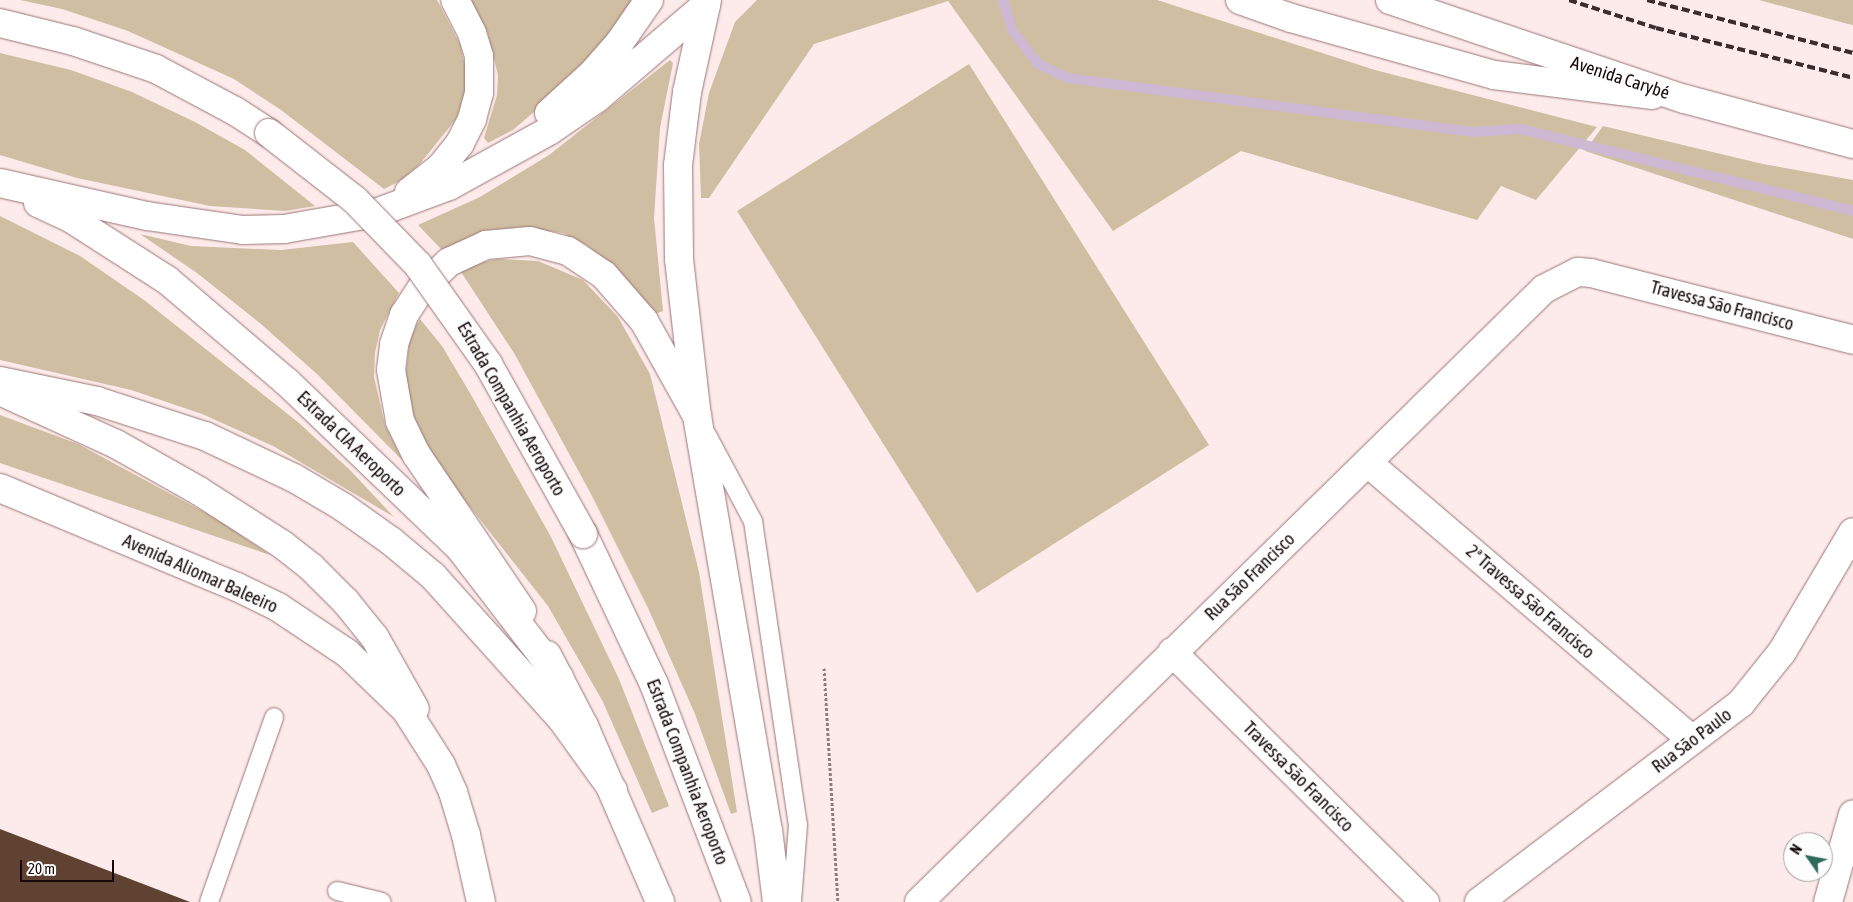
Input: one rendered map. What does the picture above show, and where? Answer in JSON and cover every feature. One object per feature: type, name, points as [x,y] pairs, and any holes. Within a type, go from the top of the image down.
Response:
[{"type":"main road","points":[[376,213],[414,190],[440,168],[460,143],[472,119],[479,93],[479,56],[472,32],[455,0]]},
{"type":"main road","points":[[476,173],[593,73],[620,42],[649,0]]},
{"type":"main road","points":[[1240,0],[1291,18],[1494,74],[1685,99]]},
{"type":"main road","name":"Avenida Carybé","points":[[1390,0],[1685,99],[1853,144]]},
{"type":"main road","points":[[0,183],[147,216],[243,230],[284,229],[376,213],[424,196],[476,173],[549,131],[597,98],[708,2]]},
{"type":"main road","points":[[708,2],[687,92],[676,207],[697,416],[768,830],[777,902]]},
{"type":"main road","name":"Estrada Companhia Aeroporto","points":[[0,23],[73,40],[156,69],[235,111],[318,168],[355,200],[418,265],[488,364],[583,534],[654,684],[737,902]]},
{"type":"main road","name":"Estrada CIA Aeroporto","points":[[0,187],[72,219],[167,280],[215,318],[460,548],[559,677],[613,790]]},
{"type":"main road","points":[[559,677],[519,605],[416,454],[400,421],[391,370],[394,344],[404,315],[436,272],[465,252],[507,242],[549,244],[586,261],[625,297],[644,321],[697,416]]},
{"type":"main road","name":"Rua São Francisco","points":[[919,902],[1172,652],[1368,464],[1544,288],[1578,272],[1591,273]]},
{"type":"main road","name":"Travessa São Francisco","points":[[1591,273],[1853,340]]},
{"type":"main road","points":[[0,381],[96,401],[205,436],[294,478],[343,507],[391,541],[433,576],[561,718],[613,790],[660,902]]},
{"type":"main road","points":[[0,391],[116,444],[242,518],[311,567],[375,638],[400,678],[440,765]]},
{"type":"main road","name":"2ª Travessa São Francisco","points":[[1368,464],[1692,740]]},
{"type":"main road","name":"Avenida Aliomar Baleeiro","points":[[0,488],[238,587],[319,633],[347,653],[406,710],[440,765],[453,792],[466,834],[481,902]]},
{"type":"main road","name":"Rua São Paulo","points":[[1479,902],[1723,718],[1756,687],[1782,652],[1853,532]]},
{"type":"main road","name":"Travessa São Francisco","points":[[1172,652],[1424,902]]},
{"type":"main road","points":[[1828,902],[1853,814]]},
{"type":"lane","points":[[697,416],[753,521],[798,825],[792,902]]},
{"type":"lane","points":[[209,902],[274,717]]},
{"type":"lane","points":[[337,891],[382,902]]},
{"type":"path","points":[[824,668],[838,902]]},
{"type":"shaded area","points":[[20,0],[437,0],[460,44],[466,69],[465,95],[456,119],[419,165],[400,181],[384,189],[281,110],[234,79],[128,31],[62,9]]},
{"type":"shaded area","points":[[470,0],[637,0],[618,28],[564,86],[513,130],[488,143],[484,138],[497,95],[498,75],[487,31]]},
{"type":"shaded area","points":[[757,0],[1157,0],[1375,70],[1597,127],[1536,200],[1501,186],[1477,220],[1241,151],[1113,231],[948,1],[814,44],[709,198],[701,198],[699,144],[709,93],[735,22]]},
{"type":"shaded area","points":[[1759,0],[1853,0],[1853,25],[1848,24]]},
{"type":"shaded area","points":[[0,53],[71,70],[132,92],[195,122],[245,150],[315,206],[285,211],[210,206],[77,178],[0,155]]},
{"type":"shaded area","points":[[670,60],[673,63],[660,128],[654,218],[663,311],[655,314],[625,277],[588,246],[563,233],[520,227],[489,230],[442,250],[418,225],[480,197],[549,155]]},
{"type":"shaded area","points":[[969,64],[1209,445],[977,593],[737,211]]},
{"type":"shaded area","points":[[1603,126],[1763,164],[1853,180],[1853,239],[1585,151]]},
{"type":"shaded area","points":[[0,216],[80,256],[144,300],[299,423],[350,470],[394,517],[273,446],[202,414],[131,390],[0,360]]},
{"type":"shaded area","points":[[140,234],[191,246],[281,250],[353,242],[399,293],[380,330],[375,353],[374,377],[385,425],[403,461],[318,375],[261,324],[197,273]]},
{"type":"shaded area","points":[[498,259],[538,261],[583,280],[618,317],[650,374],[699,572],[737,812],[731,814],[695,714],[648,608],[591,494],[514,353],[461,272],[478,263]]},
{"type":"shaded area","points":[[420,319],[442,346],[551,537],[619,679],[669,806],[652,813],[603,702],[548,606],[433,460],[409,405],[405,381],[410,336]]},
{"type":"shaded area","points":[[0,415],[78,444],[219,520],[270,555],[0,463]]},
{"type":"building","points":[[0,829],[190,902],[0,902]]},
{"type":"waterway","points":[[1003,0],[1012,30],[1038,64],[1068,78],[1473,132],[1520,129],[1853,211]]},
{"type":"railway","points":[[1569,0],[1656,28],[1853,78]]},
{"type":"railway","points":[[1647,0],[1853,53]]}]
